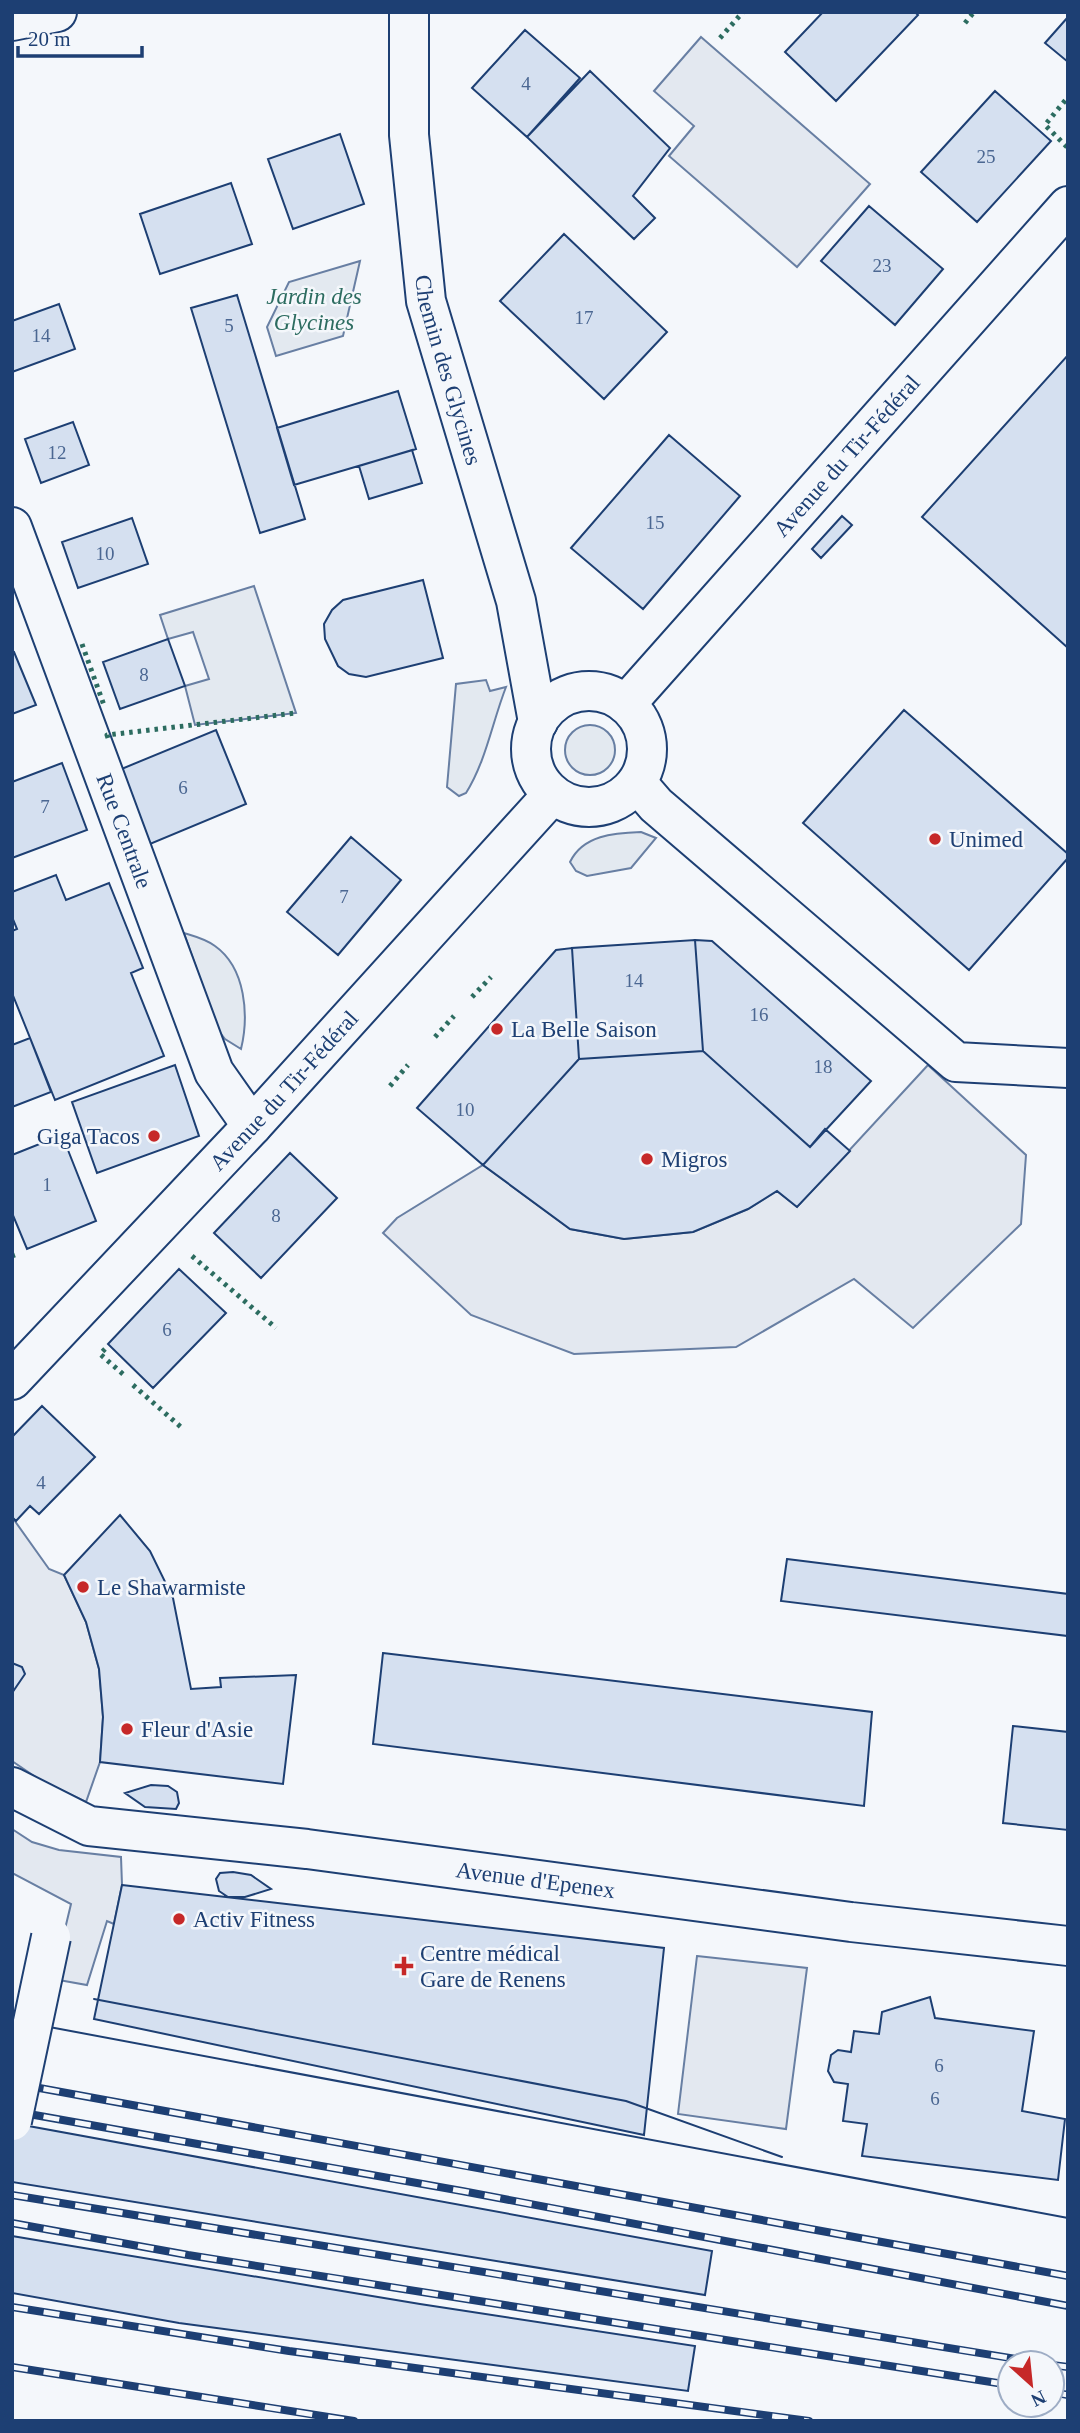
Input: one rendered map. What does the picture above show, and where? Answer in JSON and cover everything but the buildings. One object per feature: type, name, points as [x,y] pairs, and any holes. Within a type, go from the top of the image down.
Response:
[{"type":"street","points":[[12,20],[57,12]]},
{"type":"street","name":"Chemin des Glycines","points":[[409,12],[409,135],[426,301],[516,601],[538,722]]},
{"type":"street","name":"Avenue du Tir-Fédéral","points":[[626,704],[1068,206]]},
{"type":"street","name":"Rue Centrale","points":[[12,527],[214,1072],[252,1126]]},
{"type":"street","points":[[595,691],[626,704],[640,719],[646,735],[648,753],[637,783],[625,796],[594,808],[578,807],[552,795],[537,778],[531,760],[531,741],[538,722],[555,702],[576,692],[595,691]]},
{"type":"street","points":[[637,783],[656,804],[956,1062],[1068,1068]]},
{"type":"street","name":"Avenue du Tir-Fédéral","points":[[12,1380],[252,1126],[552,795]]},
{"type":"street","name":"Avenue d'Epenex","points":[[12,1787],[89,1826],[307,1849],[851,1922],[1068,1946]]},
{"type":"street","points":[[12,2121],[24,2005],[51,1937]]},
{"type":"green space","name":"Jardin des Glycines","points":[[360,261],[343,336],[276,356],[267,327],[289,282]]},
{"type":"green space","points":[[254,586],[296,713],[195,725],[185,686],[209,679],[193,632],[168,639],[160,615]]},
{"type":"green space","points":[[486,680],[490,691],[506,687],[479,768],[466,793],[459,796],[447,787],[456,684]]},
{"type":"green space","points":[[590,725],[608,732],[615,750],[608,768],[590,775],[572,768],[565,750],[572,732]]},
{"type":"green space","points":[[641,832],[656,838],[631,868],[587,876],[576,871],[570,862],[583,846],[600,837]]},
{"type":"green space","points":[[184,933],[211,944],[225,955],[233,967],[243,993],[245,1022],[241,1049],[225,1039],[218,1030]]},
{"type":"shaded area","points":[[701,37],[870,184],[797,267],[669,156],[694,126],[654,91]]},
{"type":"shaded area","points":[[928,1065],[1026,1155],[1021,1224],[913,1328],[854,1279],[736,1347],[574,1354],[471,1315],[383,1233],[397,1218],[483,1165],[570,1229],[624,1239],[693,1232],[748,1209],[777,1191],[797,1207]]},
{"type":"shaded area","points":[[12,1517],[49,1569],[64,1575],[86,1622],[99,1669],[103,1717],[100,1762],[86,1802],[40,1780],[12,1761]]},
{"type":"shaded area","points":[[12,1829],[32,1842],[59,1850],[121,1857],[122,1885],[114,1924],[107,1921],[87,1985],[53,1979],[71,1904],[12,1873]]},
{"type":"shaded area","points":[[697,1956],[807,1968],[786,2129],[678,2114]]},
{"type":"tram line","points":[[94,1999],[626,2101],[782,2157]]},
{"type":"tram line","points":[[12,2020],[1068,2218]]},
{"type":"railway","points":[[12,2083],[1068,2276]]},
{"type":"railway","points":[[12,2111],[462,2191],[1068,2306]]},
{"type":"railway","points":[[12,2195],[996,2356]]},
{"type":"railway","points":[[12,2223],[188,2255],[996,2383]]},
{"type":"railway","points":[[12,2307],[289,2351],[809,2421]]},
{"type":"railway","points":[[12,2367],[354,2421]]},
{"type":"hedge","points":[[720,38],[743,12]]},
{"type":"hedge","points":[[965,23],[974,12]]},
{"type":"hedge","points":[[1067,147],[1045,125],[1068,97]]},
{"type":"hedge","points":[[82,644],[105,708]]},
{"type":"hedge","points":[[108,738],[107,735],[296,713]]},
{"type":"hedge","points":[[472,997],[491,977]]},
{"type":"hedge","points":[[435,1037],[454,1016]]},
{"type":"hedge","points":[[390,1086],[408,1065]]},
{"type":"hedge","points":[[192,1256],[276,1328]]},
{"type":"hedge","points":[[105,1349],[100,1354],[124,1375]]},
{"type":"hedge","points":[[133,1385],[182,1428]]},
{"type":"place","name":"Unimed","points":[[935,839]]},
{"type":"place","name":"La Belle Saison","points":[[497,1029]]},
{"type":"place","name":"Giga Tacos","points":[[154,1136]]},
{"type":"place","name":"Migros","points":[[647,1159]]},
{"type":"place","name":"Le Shawarmiste","points":[[83,1587]]},
{"type":"place","name":"Fleur d'Asie","points":[[127,1729]]},
{"type":"place","name":"Activ Fitness","points":[[179,1919]]},
{"type":"place","name":"Centre médical Gare de Renens","points":[[404,1966]]}]
